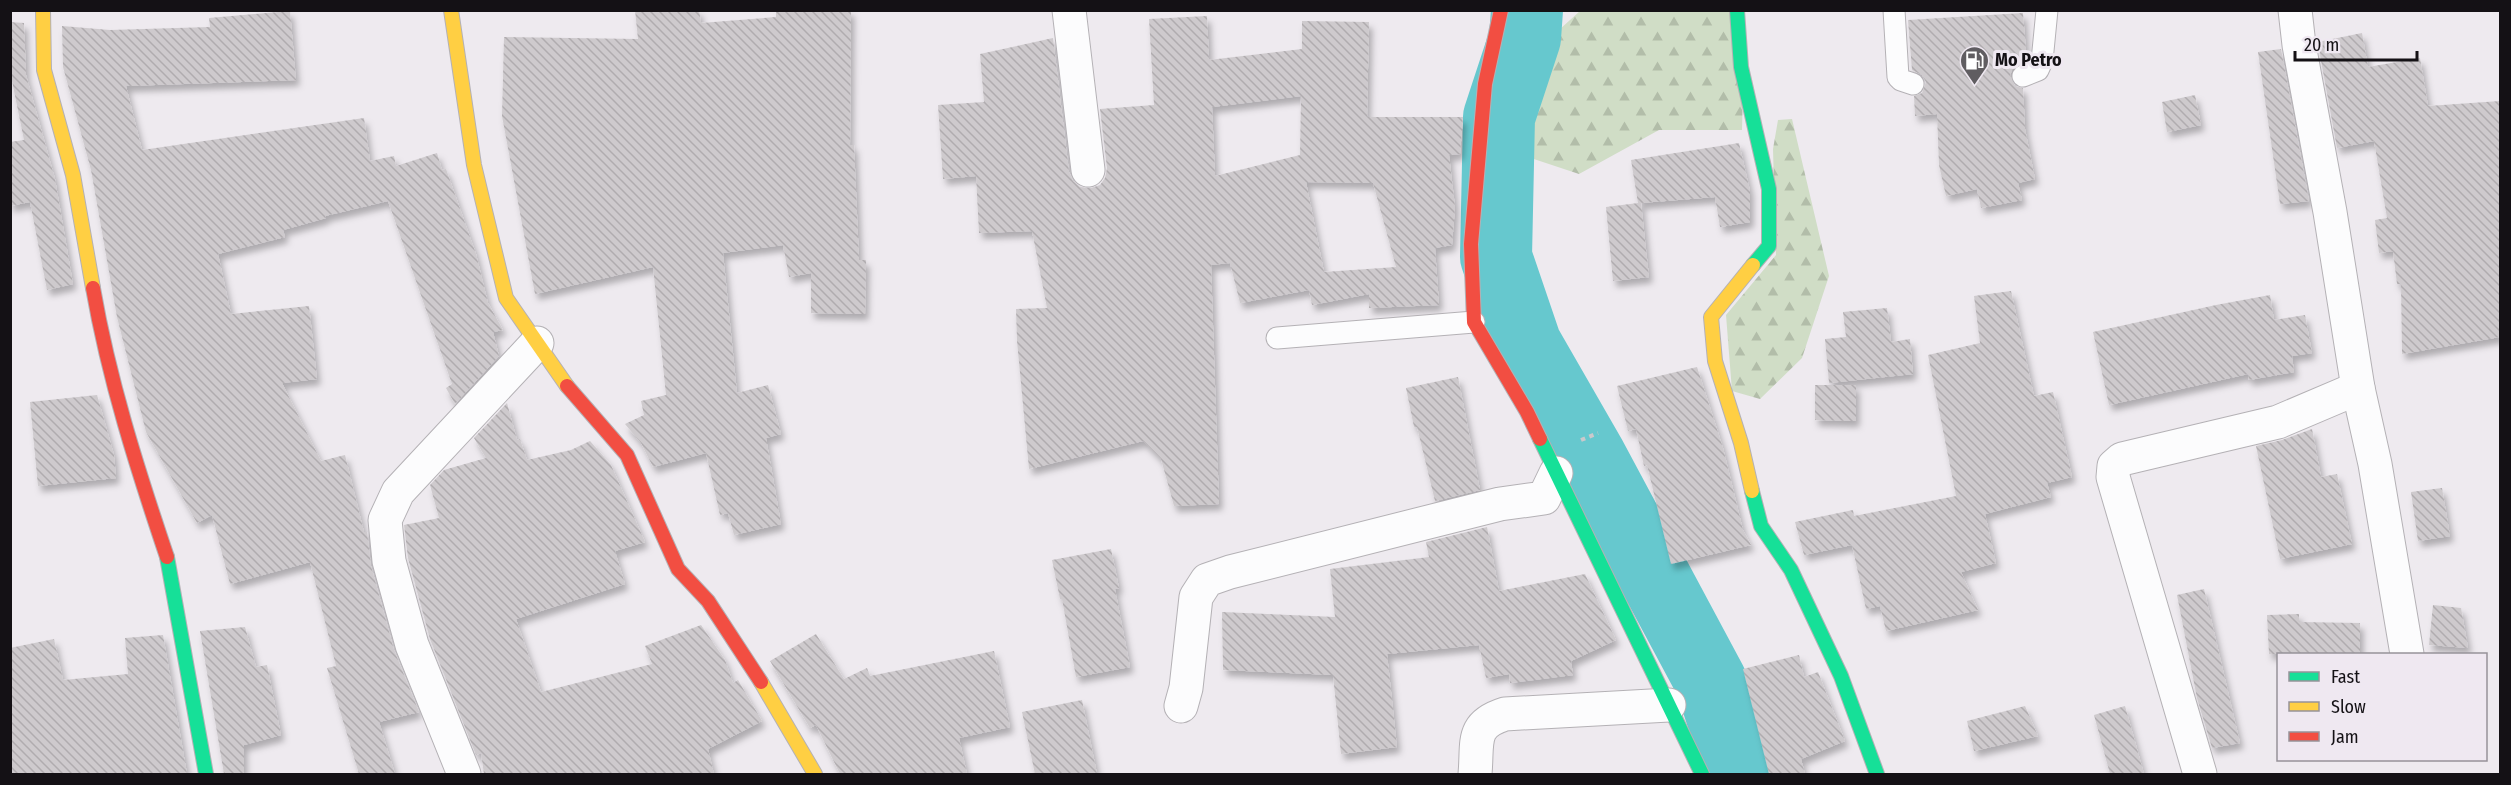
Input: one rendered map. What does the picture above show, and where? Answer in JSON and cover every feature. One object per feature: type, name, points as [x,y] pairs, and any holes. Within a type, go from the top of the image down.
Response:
[{"type":"street","points":[[43,10],[44,70],[73,175],[99,321],[114,386],[135,461],[170,566],[206,774]]},
{"type":"street","points":[[452,10],[474,165],[506,298],[559,376],[627,455],[678,569],[708,602],[815,774]]},
{"type":"street","points":[[1069,10],[1088,170]]},
{"type":"street","points":[[1501,10],[1485,84],[1471,244],[1474,322],[1527,412],[1702,774]]},
{"type":"street","points":[[1737,10],[1740,67],[1769,189],[1769,246],[1711,317],[1715,361],[1742,443],[1761,526],[1796,580],[1841,676],[1877,774]]},
{"type":"street","points":[[2295,10],[2299,45],[2330,212],[2358,388],[2383,508],[2407,653]]},
{"type":"street","points":[[464,774],[412,645],[389,561],[385,520],[398,492],[537,343]]},
{"type":"street","points":[[2200,774],[2113,477],[2114,466],[2122,459],[2278,422],[2358,388]]},
{"type":"street","points":[[1181,706],[1186,688],[1196,597],[1207,580],[1230,572],[1500,504],[1544,498],[1556,473]]},
{"type":"street","points":[[1475,774],[1479,729],[1488,719],[1505,714],[1669,705]]},
{"type":"lane","points":[[1894,10],[1898,77],[1913,84]]},
{"type":"lane","points":[[2022,76],[2038,70],[2042,62],[2047,10]]},
{"type":"lane","points":[[1277,338],[1474,322]]},
{"type":"green space","points":[[1580,11],[1745,11],[1742,130],[1659,130],[1579,174],[1513,152],[1509,107],[1539,48]]},
{"type":"green space","points":[[1792,119],[1829,276],[1802,358],[1760,399],[1732,391],[1726,315],[1776,255],[1773,149],[1778,120]]},
{"type":"building","points":[[635,10],[699,10],[701,23],[776,17],[776,10],[851,10],[850,145],[854,145],[859,260],[866,260],[865,314],[811,313],[811,273],[789,277],[783,245],[723,253],[737,393],[768,385],[781,434],[766,438],[781,524],[734,535],[728,513],[720,515],[706,453],[653,467],[641,443],[625,424],[644,415],[641,401],[666,395],[653,267],[535,294],[502,116],[504,37],[638,39]]},
{"type":"building","points":[[290,11],[296,80],[126,86],[142,150],[364,118],[370,161],[394,156],[396,166],[437,153],[442,170],[446,169],[476,254],[488,303],[503,330],[493,332],[499,356],[455,404],[446,388],[452,384],[388,201],[325,216],[326,218],[283,230],[285,237],[218,254],[231,314],[309,306],[317,379],[282,383],[321,461],[345,455],[364,532],[367,532],[371,566],[394,650],[419,712],[379,722],[395,774],[359,774],[327,668],[336,666],[310,562],[230,584],[212,515],[197,523],[146,432],[117,317],[91,170],[63,67],[62,26],[110,30],[210,27],[209,18]]},
{"type":"building","points":[[2023,13],[2026,51],[2021,52],[2022,63],[2013,68],[2010,75],[2015,86],[2023,88],[2025,129],[2035,179],[2018,183],[2022,200],[1981,208],[1977,189],[1946,196],[1939,165],[1937,114],[1915,116],[1914,96],[1922,93],[1926,82],[1922,75],[1912,70],[1908,20]]},
{"type":"building","points":[[1207,16],[1209,60],[1302,49],[1302,21],[1369,22],[1367,117],[1463,117],[1460,154],[1449,155],[1455,207],[1452,245],[1435,248],[1439,305],[1369,308],[1369,294],[1312,305],[1309,290],[1240,303],[1230,263],[1211,265],[1219,504],[1174,506],[1161,459],[1143,441],[1029,469],[1016,309],[1047,308],[1032,231],[979,233],[976,176],[943,179],[938,105],[984,102],[980,54],[1053,38],[1069,172],[1073,181],[1080,187],[1091,188],[1100,185],[1105,178],[1107,168],[1100,109],[1154,105],[1149,19]],"holes":[[[1301,96],[1300,155],[1215,176],[1212,107]],[[1306,182],[1373,183],[1396,267],[1324,272]]]},
{"type":"building","points":[[10,22],[24,23],[26,75],[55,179],[73,284],[47,290],[30,202],[10,206],[10,142],[24,140],[10,71]]},
{"type":"building","points":[[2362,33],[2368,67],[2420,58],[2428,106],[2500,101],[2500,337],[2402,354],[2401,284],[2397,284],[2393,251],[2379,253],[2375,220],[2387,218],[2374,141],[2337,148],[2318,44],[2318,42]]},
{"type":"building","points":[[2281,49],[2309,201],[2280,204],[2258,52]]},
{"type":"building","points":[[2195,95],[2201,125],[2167,132],[2162,102]]},
{"type":"building","points":[[1739,143],[1750,191],[1750,222],[1720,227],[1715,197],[1641,203],[1649,277],[1613,281],[1606,207],[1638,203],[1631,160]]},
{"type":"building","points":[[2011,291],[2034,396],[2053,392],[2072,477],[2047,483],[2051,497],[1985,514],[1996,563],[1961,572],[1978,610],[1886,631],[1880,606],[1866,609],[1852,545],[1804,555],[1795,522],[1853,510],[1854,516],[1956,496],[1928,355],[1980,343],[1974,296]]},
{"type":"building","points":[[2270,295],[2274,320],[2305,315],[2312,353],[2292,356],[2294,372],[2249,380],[2248,374],[2109,405],[2093,332]]},
{"type":"building","points":[[1887,308],[1891,342],[1910,339],[1913,374],[1829,383],[1825,339],[1846,337],[1843,312]]},
{"type":"building","points":[[1697,367],[1723,448],[1743,530],[1751,545],[1671,564],[1647,465],[1644,466],[1636,429],[1628,431],[1617,386]]},
{"type":"building","points":[[1458,377],[1480,490],[1435,501],[1417,427],[1414,427],[1406,388]]},
{"type":"building","points":[[1815,385],[1856,385],[1856,421],[1815,420]]},
{"type":"building","points":[[97,395],[114,455],[116,478],[38,486],[30,402]]},
{"type":"building","points":[[507,403],[517,440],[520,439],[527,460],[571,450],[590,441],[611,465],[645,542],[615,551],[625,584],[516,619],[541,692],[652,664],[645,646],[701,625],[725,660],[733,683],[738,680],[762,721],[708,749],[714,774],[484,774],[481,753],[476,755],[430,639],[408,558],[404,525],[439,518],[430,485],[444,470],[486,458],[474,438]]},
{"type":"building","points":[[2312,429],[2321,477],[2337,474],[2352,544],[2280,559],[2256,446],[2282,440]]},
{"type":"building","points":[[2442,488],[2450,536],[2418,541],[2411,492]]},
{"type":"building","points":[[1487,527],[1499,591],[1585,574],[1616,640],[1571,661],[1573,675],[1510,683],[1509,674],[1486,678],[1479,645],[1387,654],[1397,747],[1341,754],[1333,675],[1223,670],[1222,612],[1335,617],[1330,569],[1429,557],[1426,542]]},
{"type":"building","points":[[1111,549],[1119,588],[1115,589],[1130,667],[1076,677],[1062,599],[1060,599],[1052,560]]},
{"type":"building","points":[[2204,589],[2240,743],[2212,748],[2197,698],[2177,595]]},
{"type":"building","points":[[2433,605],[2461,608],[2468,648],[2429,645]]},
{"type":"building","points":[[2299,614],[2299,622],[2360,623],[2360,653],[2269,654],[2267,615]]},
{"type":"building","points":[[245,627],[256,667],[267,665],[281,735],[244,745],[244,774],[224,774],[200,631]]},
{"type":"building","points":[[816,634],[844,679],[867,668],[870,676],[994,651],[1010,727],[959,738],[967,774],[840,774],[816,725],[810,728],[770,661]]},
{"type":"building","points":[[163,635],[187,774],[10,774],[10,648],[54,639],[63,680],[128,674],[125,638]]},
{"type":"building","points":[[1799,655],[1804,677],[1818,672],[1845,741],[1801,759],[1805,774],[1769,774],[1743,669]]},
{"type":"building","points":[[1082,700],[1097,774],[1035,774],[1022,712]]},
{"type":"building","points":[[2025,706],[2038,736],[1974,751],[1967,721]]},
{"type":"building","points":[[2125,706],[2144,774],[2110,774],[2094,715]]},
{"type":"waterway","points":[[1527,10],[1525,38],[1499,117],[1496,257],[1526,345],[1591,458],[1711,682],[1741,774]]},
{"type":"traffic: fast","points":[[1737,10],[1741,67],[1769,189],[1769,246],[1753,265]]},
{"type":"traffic: fast","points":[[1540,439],[1702,774]]},
{"type":"traffic: fast","points":[[1752,491],[1761,526],[1791,570],[1841,676],[1877,774]]},
{"type":"traffic: fast","points":[[167,557],[206,774]]},
{"type":"traffic: slow","points":[[43,10],[44,70],[73,175],[93,288]]},
{"type":"traffic: slow","points":[[451,10],[474,165],[506,298],[567,386]]},
{"type":"traffic: slow","points":[[1752,491],[1741,443],[1715,361],[1711,317],[1753,265]]},
{"type":"traffic: slow","points":[[761,682],[815,774]]},
{"type":"traffic: jam","points":[[1501,10],[1485,84],[1471,244],[1474,322],[1527,412],[1540,439]]},
{"type":"traffic: jam","points":[[93,288],[107,356],[125,424],[167,557]]},
{"type":"traffic: jam","points":[[567,386],[627,455],[678,569],[708,601],[761,682]]},
{"type":"place","name":"Mo Petro","points":[[1974,86]]}]
